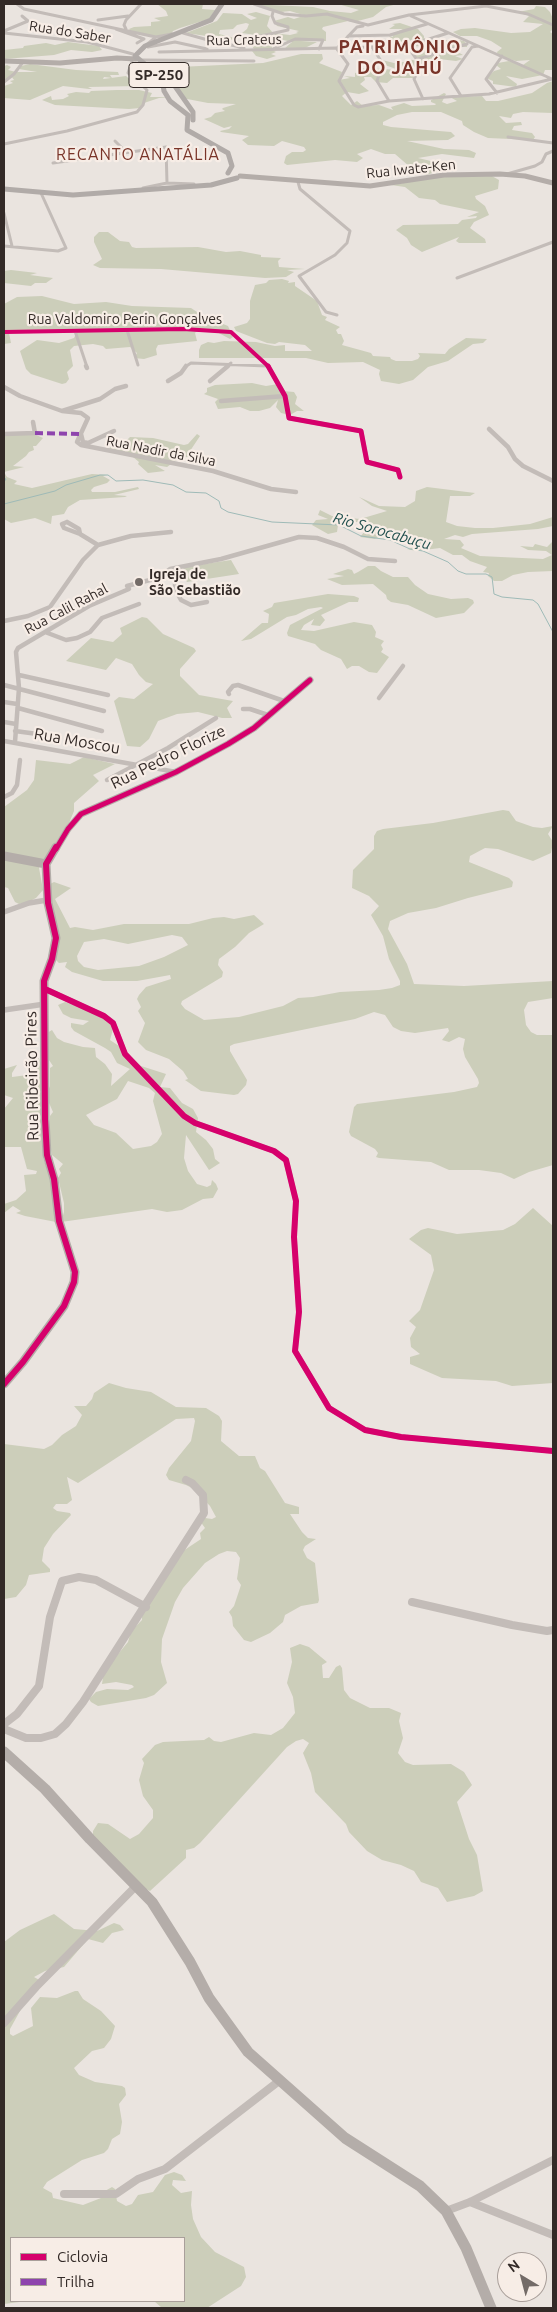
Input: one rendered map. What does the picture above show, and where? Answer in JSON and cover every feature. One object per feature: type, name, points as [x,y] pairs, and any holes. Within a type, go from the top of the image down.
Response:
[{"type":"main road","name":"SP-250","points":[[222,4],[211,20],[146,46],[132,56],[162,78],[167,98],[188,114],[187,130],[228,153],[232,166],[226,175]]},
{"type":"main road","name":"SP-250","points":[[174,35],[216,19],[226,4]]},
{"type":"main road","name":"SP-250","points":[[146,46],[141,54],[143,60],[172,82],[194,114],[191,129],[231,151],[234,155],[239,176]]},
{"type":"main road","points":[[167,98],[176,100],[182,96]]},
{"type":"main road","points":[[4,188],[73,193],[216,182],[226,175],[239,176]]},
{"type":"main road","points":[[4,188],[73,195],[211,185],[239,176]]},
{"type":"street","points":[[17,4],[24,9],[126,28],[156,37],[174,35],[175,42]]},
{"type":"street","points":[[126,28],[124,25],[128,16],[142,4]]},
{"type":"street","points":[[254,4],[273,12],[300,16],[327,14],[368,25],[406,15],[486,6],[528,14],[553,25]]},
{"type":"street","points":[[252,38],[288,30],[288,27],[275,23],[272,16],[273,12]]},
{"type":"street","points":[[4,32],[28,21],[22,16]]},
{"type":"street","points":[[89,21],[128,16]]},
{"type":"street","points":[[410,16],[416,17],[427,24],[553,78],[497,93],[389,101],[364,107],[354,105],[339,81],[348,64],[340,48],[357,26],[377,25],[410,16]]},
{"type":"street","points":[[100,23],[144,39],[137,43]]},
{"type":"street","points":[[348,36],[390,35],[427,24]]},
{"type":"street","name":"Rua do Saber","points":[[4,32],[89,43],[132,56]]},
{"type":"street","points":[[183,33],[215,42]]},
{"type":"street","name":"Rua Crateus","points":[[159,52],[407,46],[448,33]]},
{"type":"street","points":[[146,46],[156,37]]},
{"type":"street","points":[[271,50],[295,39],[323,40],[319,48]]},
{"type":"street","points":[[146,46],[175,42],[204,50]]},
{"type":"street","points":[[227,44],[251,50]]},
{"type":"street","points":[[418,59],[470,44]]},
{"type":"street","points":[[461,96],[450,78],[470,44]]},
{"type":"street","points":[[407,46],[418,59],[421,66],[414,80],[423,99]]},
{"type":"street","points":[[372,47],[384,64],[376,80],[389,101]]},
{"type":"street","points":[[4,61],[60,62],[132,56],[128,73],[146,90],[143,105],[137,112],[67,131],[4,144]]},
{"type":"street","points":[[497,93],[486,80],[502,56]]},
{"type":"street","points":[[143,60],[254,61]]},
{"type":"street","points":[[4,82],[14,74],[23,62]]},
{"type":"street","points":[[508,137],[535,139],[553,143]]},
{"type":"street","points":[[115,141],[126,152]]},
{"type":"street","points":[[53,163],[166,147],[167,183]]},
{"type":"street","points":[[507,174],[535,166],[542,162],[546,154],[553,153]]},
{"type":"street","name":"Rua Iwate-Ken","points":[[239,176],[298,182],[376,186],[444,176],[507,174],[553,183]]},
{"type":"street","points":[[298,182],[303,192],[350,231],[347,242],[336,255],[299,276],[326,312],[337,315]]},
{"type":"street","points":[[143,188],[167,183],[194,184]]},
{"type":"street","points":[[4,246],[58,251],[66,248],[41,193]]},
{"type":"street","points":[[4,213],[12,246]]},
{"type":"street","points":[[457,278],[553,242]]},
{"type":"street","points":[[128,330],[138,365]]},
{"type":"street","name":"Rua Valdomiro Perin Gonçalves","points":[[4,332],[225,330],[235,334],[269,367],[286,396],[289,418],[361,431],[367,462],[396,469],[399,471],[400,477]]},
{"type":"street","points":[[75,331],[87,368]]},
{"type":"street","points":[[168,381],[183,372],[187,364],[231,363],[269,367]]},
{"type":"street","points":[[210,381],[231,363]]},
{"type":"street","points":[[4,387],[20,396],[62,411],[100,399],[118,388],[126,386]]},
{"type":"street","points":[[221,401],[286,396]]},
{"type":"street","name":"Rua Nadir da Silva","points":[[62,411],[82,413],[88,418],[77,442],[86,447],[213,471],[271,490],[296,492]]},
{"type":"street","points":[[4,434],[35,432],[33,422]]},
{"type":"street","points":[[489,429],[508,447],[515,459],[523,466],[553,481]]},
{"type":"street","points":[[81,434],[83,442],[88,443],[114,431]]},
{"type":"street","points":[[4,621],[28,616],[50,607],[86,556],[98,546],[131,536],[171,532]]},
{"type":"street","points":[[80,534],[98,546]]},
{"type":"street","points":[[158,578],[170,569],[221,559],[299,537],[318,538],[331,544],[344,546],[368,559],[395,560]]},
{"type":"street","points":[[158,578],[169,575],[175,580],[175,589],[181,600],[191,605],[207,602]]},
{"type":"street","name":"Rua Calil Rahal","points":[[15,742],[19,688],[16,652],[18,648],[89,606],[128,588],[158,578]]},
{"type":"street","points":[[45,632],[66,640],[73,639],[88,634],[102,618],[139,604]]},
{"type":"street","points":[[379,698],[403,666]]},
{"type":"street","points":[[19,675],[108,695]]},
{"type":"street","name":"Rua Pedro Florize","points":[[46,864],[68,829],[81,814],[176,772],[228,744],[268,715],[310,680]]},
{"type":"street","points":[[4,685],[104,711]]},
{"type":"street","points":[[229,694],[228,692],[233,686],[238,685],[284,701]]},
{"type":"street","points":[[4,702],[102,731]]},
{"type":"street","points":[[243,709],[250,709],[268,715]]},
{"type":"street","points":[[107,780],[216,718]]},
{"type":"street","points":[[4,722],[16,724]]},
{"type":"street","points":[[16,731],[60,737]]},
{"type":"street","name":"Rua Moscou","points":[[4,740],[176,772]]},
{"type":"street","points":[[4,797],[12,793],[17,785],[20,760]]},
{"type":"street","points":[[4,856],[46,864]]},
{"type":"street","name":"Rua Ribeirão Pires","points":[[4,1384],[23,1362],[64,1306],[74,1282],[75,1272],[59,1221],[54,1179],[47,1155],[44,982],[52,959],[56,938],[47,900],[46,864]]},
{"type":"street","points":[[4,912],[28,903],[47,900]]},
{"type":"street","points":[[45,989],[98,1013],[112,1023],[125,1054],[184,1116],[195,1123],[274,1151],[286,1160],[296,1201],[294,1237],[299,1312],[295,1351],[298,1359],[329,1408],[365,1430],[401,1437],[553,1451]]},
{"type":"street","points":[[4,1010],[45,1004]]},
{"type":"street","points":[[4,1729],[26,1738],[40,1738],[55,1734],[66,1724],[83,1702],[146,1607],[204,1513],[203,1495],[192,1483],[186,1480]]},
{"type":"street","points":[[4,1724],[17,1714],[39,1686],[49,1633],[50,1617],[62,1581],[79,1577],[96,1580],[146,1607]]},
{"type":"street","points":[[412,1602],[512,1625],[547,1631],[553,1630]]},
{"type":"street","points":[[4,1752],[45,1789],[90,1839],[152,1902],[172,1931],[225,2022],[248,2052],[345,2138],[420,2186],[446,2211],[466,2248],[491,2308]]},
{"type":"street","points":[[4,2024],[36,1987],[137,1885]]},
{"type":"street","points":[[64,2194],[116,2194],[138,2179],[165,2169],[279,2081]]},
{"type":"street","points":[[446,2211],[470,2202],[553,2160]]},
{"type":"street","points":[[470,2202],[553,2235]]},
{"type":"green space","points":[[157,4],[203,4],[202,9],[215,10],[209,19],[173,31],[170,36],[158,38],[132,32],[129,29],[151,26],[151,22],[161,21],[154,18],[168,16],[166,11]]},
{"type":"green space","points":[[251,4],[313,7],[351,13],[359,10],[338,4],[397,4],[386,7],[373,17],[323,27],[322,29],[326,32],[326,41],[301,41],[317,42],[305,48],[284,49],[292,42],[279,39],[272,41],[264,45],[272,45],[272,50],[276,52],[271,54],[276,56],[267,59],[256,56],[252,51],[254,49],[251,44],[243,41],[262,36],[242,33],[249,24],[246,23],[237,25],[233,29],[220,30],[219,34],[235,38],[233,40],[186,33],[217,21],[223,13],[242,14],[251,20],[257,18],[247,14],[256,12],[270,16],[267,26],[273,33],[290,35],[299,31],[277,26],[274,21],[288,17],[294,19],[310,17],[290,11],[281,12]]},
{"type":"green space","points":[[536,6],[545,7],[553,19],[553,29],[550,32],[553,34],[553,70],[545,70],[543,75],[522,79],[506,76],[517,84],[516,87],[493,84],[493,81],[486,78],[494,71],[501,69],[496,65],[498,63],[509,61],[523,65],[530,60],[516,61],[498,56],[497,52],[502,48],[491,41],[477,36],[460,36],[453,32],[461,29],[475,28],[511,33],[530,32],[543,24],[523,22],[529,16],[518,12],[534,9]]},
{"type":"green space","points":[[400,23],[418,29],[424,38],[433,43],[454,39],[464,41],[467,47],[440,47],[445,50],[441,53],[456,51],[463,55],[455,56],[463,59],[456,61],[439,59],[430,62],[431,66],[409,67],[416,71],[413,78],[393,78],[387,83],[376,82],[371,77],[364,77],[365,80],[360,84],[369,91],[359,94],[347,92],[342,96],[351,105],[357,101],[363,106],[379,105],[393,110],[391,107],[404,103],[412,106],[435,105],[431,100],[444,93],[446,94],[442,102],[447,104],[457,101],[450,97],[482,96],[486,101],[498,101],[532,93],[553,81],[553,113],[523,112],[513,114],[511,118],[499,116],[506,123],[521,122],[522,125],[514,126],[512,130],[532,133],[535,137],[533,140],[488,138],[463,125],[462,121],[441,112],[412,112],[397,115],[383,122],[383,125],[391,127],[451,132],[455,136],[448,140],[407,141],[444,149],[469,150],[476,153],[474,158],[442,154],[418,158],[438,164],[439,171],[426,175],[410,167],[395,154],[385,154],[371,149],[357,154],[363,158],[357,162],[335,160],[287,165],[284,163],[286,156],[292,152],[303,152],[306,150],[304,147],[282,141],[274,146],[248,145],[242,140],[249,136],[221,132],[232,126],[224,128],[204,119],[211,117],[215,113],[225,111],[223,108],[236,104],[208,103],[182,98],[176,83],[158,68],[263,63],[301,54],[322,54],[323,59],[319,63],[342,72],[339,80],[350,78],[344,76],[355,77],[355,73],[359,72],[357,70],[365,68],[399,70],[382,64],[381,61],[394,63],[404,62],[408,59],[417,61],[419,59],[412,53],[429,47],[413,46],[409,43],[415,42],[409,40],[403,43],[393,41],[389,36],[393,37],[392,34],[403,29],[389,29],[395,25],[392,24]]},
{"type":"green space","points":[[68,42],[99,46],[102,50],[92,52],[71,50],[54,55],[4,59],[4,50],[46,43],[55,45]]},
{"type":"green space","points":[[30,64],[76,70],[118,72],[119,75],[110,75],[112,78],[126,76],[134,83],[132,85],[137,86],[88,87],[92,89],[89,89],[63,86],[30,100],[4,98],[4,86],[13,83],[10,81],[14,80],[11,76],[4,82],[4,66],[11,67],[8,70],[16,72],[37,72],[19,69],[21,66]]},
{"type":"green space","points":[[139,90],[152,93],[150,97],[171,97],[159,98],[144,103],[140,108],[129,109],[55,105],[42,100],[51,96],[52,100],[63,99],[69,96],[67,94],[76,92],[89,93],[91,91]]},
{"type":"green space","points":[[490,175],[499,180],[498,189],[475,196],[485,206],[489,215],[474,222],[470,228],[485,239],[486,243],[459,243],[456,241],[459,237],[422,252],[411,245],[407,238],[396,230],[403,225],[458,224],[462,220],[476,218],[477,216],[467,217],[479,212],[440,204],[435,200],[419,198],[405,187],[391,185],[445,176]]},
{"type":"green space","points":[[99,232],[108,232],[120,241],[129,242],[132,247],[136,248],[198,247],[226,252],[240,251],[261,255],[261,257],[281,258],[278,261],[279,267],[305,269],[287,270],[294,272],[286,277],[265,278],[161,269],[100,268],[93,265],[102,259],[94,242],[94,237]]},
{"type":"green space","points":[[4,271],[37,273],[30,275],[53,278],[46,283],[35,283],[31,286],[4,283]]},
{"type":"green space","points":[[282,279],[289,281],[288,283],[295,282],[295,286],[317,301],[322,315],[327,317],[325,320],[340,327],[336,330],[338,334],[341,334],[344,341],[342,345],[371,353],[373,356],[390,357],[396,361],[412,361],[418,359],[420,356],[418,353],[445,354],[449,349],[466,338],[487,339],[483,343],[473,344],[448,361],[428,367],[413,380],[399,384],[381,381],[380,370],[363,362],[328,363],[306,358],[199,358],[201,345],[208,342],[224,341],[256,342],[275,346],[285,345],[285,351],[312,351],[305,345],[279,342],[275,344],[267,343],[236,331],[234,327],[247,323],[250,319],[250,301],[255,285],[266,283],[269,280]]},
{"type":"green space","points":[[42,296],[74,304],[106,302],[132,306],[191,308],[203,316],[228,326],[233,337],[230,339],[215,331],[196,332],[197,341],[158,345],[156,349],[157,355],[144,359],[134,358],[137,353],[130,347],[106,349],[103,346],[93,344],[74,346],[70,350],[73,366],[67,372],[69,379],[66,383],[62,384],[31,374],[26,369],[20,351],[37,340],[59,343],[74,338],[77,332],[9,333],[11,343],[4,344],[4,304],[17,297]]},
{"type":"green space","points":[[252,383],[266,386],[278,384],[283,391],[294,392],[297,397],[295,404],[304,411],[297,411],[290,415],[281,413],[276,407],[278,400],[270,408],[259,411],[250,411],[240,407],[218,409],[215,402],[218,399],[204,394],[207,392],[207,388],[215,385]]},
{"type":"green space","points":[[4,434],[34,434],[43,438],[36,446],[33,446],[34,450],[13,466],[24,467],[4,472]]},
{"type":"green space","points":[[197,434],[200,436],[190,451],[190,457],[181,457],[167,467],[155,465],[165,471],[148,473],[133,457],[108,450],[113,444],[126,441],[130,437],[153,438],[184,445],[188,444]]},
{"type":"green space","points":[[4,472],[7,477],[17,481],[14,484],[32,488],[92,474],[107,475],[103,476],[110,480],[107,483],[94,487],[91,490],[92,492],[115,492],[138,487],[139,489],[114,495],[127,496],[125,497],[80,500],[68,507],[64,514],[52,516],[51,524],[35,518],[11,523],[4,519]]},
{"type":"green space","points":[[427,487],[475,493],[470,496],[450,496],[446,522],[457,526],[493,528],[530,524],[553,517],[553,526],[538,529],[472,534],[463,537],[455,535],[444,539],[460,540],[464,545],[461,548],[480,556],[543,559],[552,555],[546,551],[528,550],[520,546],[533,547],[535,544],[547,547],[553,541],[553,571],[528,572],[513,575],[502,581],[494,581],[488,576],[489,573],[483,572],[487,567],[470,561],[462,555],[453,555],[440,548],[416,551],[407,549],[416,547],[420,543],[414,537],[404,539],[383,535],[375,539],[360,537],[370,525],[363,522],[345,522],[338,525],[337,532],[328,534],[312,525],[316,520],[328,519],[318,515],[320,510],[332,516],[360,519],[387,511],[372,506],[359,497],[379,506],[405,507],[415,501],[416,491]]},
{"type":"green space","points":[[231,560],[239,574],[187,582],[178,568]]},
{"type":"green space","points":[[368,566],[375,566],[393,577],[408,577],[415,585],[428,594],[451,599],[468,598],[473,600],[474,603],[464,613],[436,618],[408,605],[391,602],[373,584],[342,585],[327,579],[344,576],[333,574],[348,569],[352,570],[354,574]]},
{"type":"green space","points":[[328,594],[359,598],[358,602],[349,602],[321,615],[325,620],[320,626],[311,625],[314,619],[304,625],[301,630],[314,631],[354,622],[372,625],[376,632],[375,637],[384,641],[381,645],[383,649],[381,652],[389,657],[377,673],[369,672],[359,666],[352,666],[347,669],[341,659],[321,650],[315,644],[288,636],[287,633],[290,625],[323,608],[321,607],[308,609],[287,617],[251,639],[241,641],[262,623],[268,623],[269,614],[263,611],[272,607],[274,603]]},
{"type":"green space","points":[[142,617],[147,618],[163,634],[194,648],[196,651],[180,669],[180,676],[199,695],[233,701],[227,708],[232,718],[222,718],[198,712],[177,714],[158,721],[149,739],[140,747],[127,746],[114,701],[119,697],[134,699],[153,684],[146,682],[132,664],[116,658],[106,670],[66,661],[91,638],[113,642],[122,634],[120,628]]},
{"type":"green space","points":[[84,757],[115,764],[93,775],[99,781],[74,803],[74,811],[69,823],[39,868],[43,890],[36,898],[19,904],[15,902],[8,888],[4,887],[4,807],[27,790],[34,780],[36,760],[70,764]]},
{"type":"green space","points":[[503,810],[509,811],[516,821],[533,827],[553,826],[548,834],[553,842],[551,853],[533,861],[498,849],[485,848],[470,856],[469,862],[509,878],[513,882],[512,887],[436,908],[408,913],[390,921],[388,929],[407,964],[414,984],[464,986],[553,981],[553,998],[528,1002],[524,1010],[526,1025],[531,1032],[537,1035],[553,1035],[553,1165],[529,1172],[514,1179],[501,1173],[479,1170],[449,1170],[431,1162],[376,1157],[378,1153],[375,1149],[351,1136],[349,1132],[354,1107],[357,1104],[454,1092],[477,1087],[478,1079],[465,1057],[463,1049],[465,1039],[459,1037],[449,1042],[442,1040],[449,1031],[448,1028],[415,1033],[401,1031],[393,1027],[385,1015],[374,1012],[355,1019],[234,1044],[230,1046],[230,1051],[247,1080],[246,1085],[238,1094],[234,1095],[201,1091],[185,1080],[188,1079],[183,1071],[169,1059],[146,1050],[138,1042],[145,1023],[138,1011],[141,1007],[137,999],[146,987],[171,979],[170,975],[137,981],[103,981],[72,972],[65,967],[67,962],[59,963],[56,960],[50,884],[54,882],[71,888],[55,899],[70,928],[93,930],[124,924],[189,924],[213,918],[224,917],[234,919],[254,915],[264,924],[249,933],[219,959],[218,965],[223,972],[222,977],[182,1001],[181,1004],[185,1009],[204,1020],[239,1017],[283,1006],[298,998],[340,992],[392,988],[400,985],[400,981],[389,959],[383,936],[371,915],[379,906],[369,896],[352,888],[353,870],[374,849],[374,836],[377,831]],"holes":[[[172,935],[182,937],[188,945],[164,957],[139,966],[98,970],[84,967],[78,961],[77,956],[84,942],[104,939],[128,944]]]},
{"type":"green space","points":[[65,1002],[97,1013],[106,1014],[115,1022],[110,1040],[141,1066],[166,1074],[160,1087],[170,1088],[182,1103],[193,1109],[198,1118],[196,1132],[213,1149],[215,1159],[220,1163],[209,1170],[186,1135],[184,1158],[188,1171],[197,1184],[207,1187],[211,1185],[212,1180],[216,1184],[218,1189],[213,1198],[203,1199],[182,1210],[167,1212],[152,1209],[61,1222],[64,1203],[58,1178],[61,1173],[59,1169],[63,1164],[52,1155],[49,1139],[50,1116],[53,1112],[46,1096],[50,1086],[50,1068],[53,1066],[49,1060],[47,1033],[52,1030],[57,1038],[64,1042],[95,1048],[96,1057],[105,1064],[112,1074],[111,1086],[130,1069],[117,1063],[111,1052],[74,1031],[71,1023],[83,1025],[89,1021],[71,1018],[63,1014],[58,1005]],"holes":[[[128,1081],[149,1088],[155,1093],[153,1101],[162,1134],[157,1142],[151,1146],[133,1149],[116,1133],[94,1125],[86,1115],[117,1099]]]},
{"type":"green space","points":[[37,1055],[41,1063],[43,1158],[51,1179],[56,1222],[16,1213],[21,1211],[13,1206],[4,1213],[4,1204],[16,1200],[26,1191],[24,1175],[36,1174],[37,1171],[27,1169],[21,1147],[4,1147],[4,1109],[13,1098],[4,1095],[4,1069],[17,1065],[12,1073],[12,1077],[28,1075]]},
{"type":"green space","points":[[533,1208],[553,1226],[553,1383],[512,1386],[496,1381],[442,1378],[410,1364],[410,1357],[420,1354],[411,1347],[410,1338],[416,1327],[409,1321],[420,1310],[434,1270],[431,1255],[409,1239],[421,1230],[428,1228],[457,1234],[503,1230],[515,1224]]},
{"type":"green space","points":[[109,1383],[151,1392],[176,1407],[206,1408],[219,1416],[222,1421],[221,1441],[239,1456],[255,1456],[260,1468],[265,1471],[285,1503],[299,1507],[299,1514],[290,1514],[308,1538],[316,1539],[305,1546],[303,1550],[307,1558],[315,1563],[319,1600],[318,1603],[301,1606],[285,1615],[283,1622],[270,1633],[251,1642],[244,1640],[233,1626],[232,1617],[229,1612],[234,1606],[241,1585],[237,1579],[240,1558],[236,1552],[227,1551],[219,1554],[205,1563],[183,1588],[175,1602],[162,1639],[161,1662],[167,1683],[154,1695],[146,1698],[98,1706],[89,1699],[96,1692],[107,1689],[128,1690],[134,1687],[116,1682],[102,1684],[104,1671],[128,1642],[131,1631],[142,1620],[142,1614],[183,1551],[201,1539],[200,1533],[205,1528],[200,1521],[205,1518],[212,1519],[216,1517],[210,1506],[194,1489],[169,1480],[166,1475],[169,1468],[191,1441],[195,1421],[194,1418],[176,1419],[78,1483],[67,1477],[72,1500],[67,1504],[56,1504],[53,1508],[57,1511],[70,1513],[71,1515],[53,1534],[44,1548],[42,1561],[50,1569],[50,1572],[29,1575],[26,1585],[16,1597],[4,1599],[4,1444],[44,1449],[52,1445],[62,1435],[76,1426],[82,1415],[74,1406],[86,1406],[94,1393]]},
{"type":"green space","points":[[300,1644],[309,1647],[327,1662],[322,1665],[323,1678],[329,1678],[336,1667],[340,1665],[342,1668],[344,1690],[350,1698],[370,1708],[389,1708],[401,1713],[399,1721],[403,1738],[398,1753],[405,1762],[413,1765],[451,1764],[464,1772],[472,1785],[457,1802],[469,1839],[477,1855],[483,1891],[474,1896],[447,1902],[438,1888],[421,1882],[414,1871],[382,1860],[367,1851],[349,1832],[346,1824],[315,1792],[311,1773],[303,1753],[309,1743],[303,1739],[287,1747],[200,1843],[194,1848],[186,1850],[186,1858],[150,1891],[144,1888],[93,1842],[93,1831],[98,1823],[108,1824],[130,1839],[139,1834],[153,1818],[153,1810],[143,1796],[139,1780],[144,1763],[142,1759],[155,1745],[163,1742],[204,1740],[209,1737],[214,1741],[221,1742],[254,1733],[271,1735],[283,1728],[295,1713],[293,1697],[287,1683],[292,1662],[290,1648]]},
{"type":"green space","points":[[54,1914],[74,1929],[97,1931],[114,1923],[120,1925],[124,1930],[112,1933],[103,1943],[88,1939],[64,1967],[45,1971],[34,1977],[41,1981],[25,2002],[10,2029],[10,2034],[13,2036],[33,2026],[31,2008],[40,1997],[57,1998],[75,1991],[78,1991],[83,1999],[101,2011],[115,2026],[111,2039],[104,2048],[92,2051],[74,2068],[79,2075],[95,2082],[125,2088],[126,2095],[119,2104],[122,2122],[120,2134],[112,2139],[104,2153],[82,2160],[47,2182],[43,2188],[52,2193],[53,2198],[83,2205],[101,2198],[105,2191],[112,2187],[115,2189],[117,2201],[126,2206],[132,2204],[138,2195],[153,2192],[165,2175],[174,2172],[182,2175],[186,2181],[173,2180],[172,2185],[181,2193],[192,2191],[193,2219],[201,2237],[215,2252],[244,2267],[246,2277],[241,2286],[207,2308],[162,2308],[155,2302],[185,2302],[185,2237],[10,2237],[10,2302],[19,2302],[4,2304],[4,1942],[20,1930]]},
{"type":"waterway","name":"Rio Sorocabuçu","points":[[4,504],[55,491],[66,485],[100,475],[108,475],[116,481],[143,480],[173,485],[186,492],[206,493],[219,501],[221,508],[228,512],[272,522],[339,525],[361,536],[390,540],[410,549],[423,551],[448,562],[458,571],[466,574],[486,574],[492,577],[494,594],[502,597],[533,600],[538,604],[553,632]]},
{"type":"waterway","name":"Rio Sorocabuçu","points":[[4,478],[6,479],[4,482]]},
{"type":"marked path","points":[[35,433],[81,434]]},
{"type":"cycle path","points":[[4,332],[183,329],[231,332],[271,369],[285,396],[289,418],[361,431],[367,462],[398,470],[400,477]]},
{"type":"cycle path","points":[[4,1384],[23,1362],[64,1306],[74,1282],[75,1272],[59,1221],[54,1179],[47,1155],[44,981],[52,959],[56,938],[48,903],[46,864],[68,829],[81,814],[176,772],[228,744],[254,728],[310,680]]},
{"type":"cycle path","points":[[45,989],[104,1016],[113,1023],[125,1054],[184,1116],[195,1123],[274,1151],[282,1155],[286,1160],[296,1201],[294,1237],[299,1312],[295,1351],[298,1359],[329,1408],[365,1430],[401,1437],[553,1451]]},
{"type":"place","name":"Igreja de São Sebastião","points":[[139,582]]},
{"type":"district","name":"PATRIMÔNIO DO JAHÚ","points":[[400,57]]},
{"type":"district","name":"RECANTO ANATÁLIA","points":[[138,155]]}]
